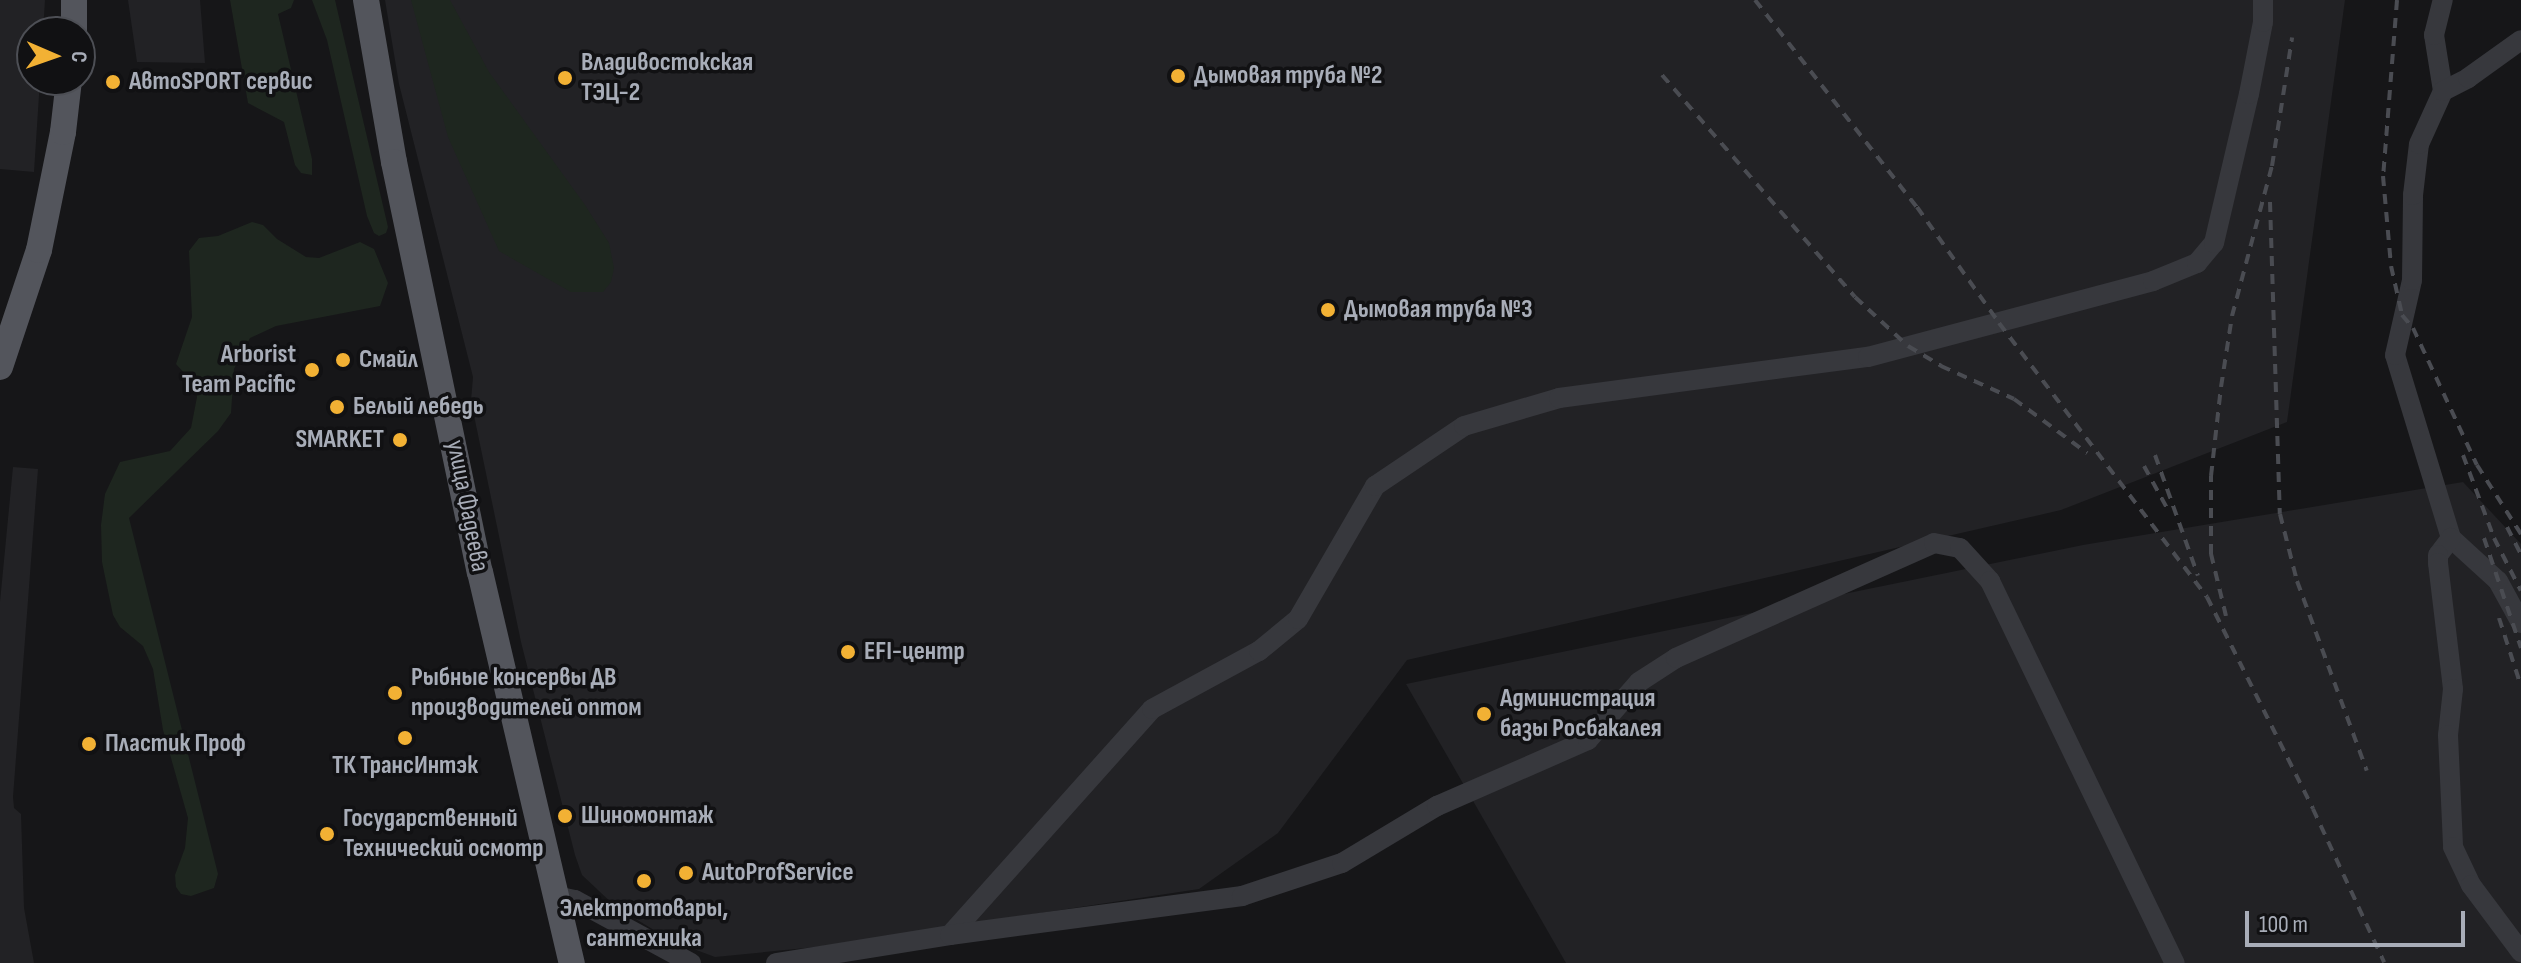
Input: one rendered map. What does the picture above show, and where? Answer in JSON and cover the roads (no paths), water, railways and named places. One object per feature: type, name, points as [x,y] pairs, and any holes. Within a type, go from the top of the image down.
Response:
[{"type":"main road","name":"улица Фадеева","points":[[366,0],[394,162],[480,572],[572,963]]},
{"type":"main road","points":[[0,367],[39,250],[67,96]]},
{"type":"street","points":[[950,935],[1152,709],[1259,651],[1298,619],[1375,486],[1464,426],[1559,398],[1868,357],[2153,281],[2197,263],[2214,243],[2249,94],[2263,22],[2263,0]]},
{"type":"street","points":[[2443,0],[2434,35],[2443,91],[2419,144],[2413,195],[2412,280],[2395,355],[2451,538],[2498,581],[2521,623]]},
{"type":"street","points":[[2443,91],[2468,78],[2521,40]]},
{"type":"street","points":[[2451,538],[2438,555],[2438,563],[2453,689],[2448,735],[2453,847],[2471,885],[2521,952]]},
{"type":"street","points":[[776,963],[950,935],[1242,896],[1342,863],[1437,806],[1588,740],[1639,682],[1676,658],[1934,543],[1960,548],[1990,581],[2175,963]]},
{"type":"street","points":[[556,896],[575,900],[691,963]]},
{"type":"railway","points":[[1755,0],[1917,207],[1999,323],[2207,597],[2313,809],[2384,962]]},
{"type":"railway","points":[[2397,0],[2383,176],[2391,266],[2402,315],[2413,328],[2477,465],[2521,534]]},
{"type":"railway","points":[[2226,616],[2211,554],[2211,476],[2221,387],[2232,316],[2272,166],[2292,38]]},
{"type":"railway","points":[[1662,75],[1855,297],[1908,346],[1941,366],[2014,399],[2087,453]]},
{"type":"railway","points":[[2270,202],[2280,514],[2297,581],[2367,771]]},
{"type":"railway","points":[[2155,455],[2198,576]]},
{"type":"railway","points":[[2463,455],[2494,538],[2521,591]]},
{"type":"railway","points":[[2144,466],[2167,508]]},
{"type":"railway","points":[[2507,527],[2521,555]]},
{"type":"railway","points":[[2484,538],[2521,648]]},
{"type":"railway","points":[[2499,618],[2521,686]]},
{"type":"place","name":"Дымовая труба №2","points":[[1178,76]]},
{"type":"place","name":"Владивостокская ТЭЦ-2","points":[[565,78]]},
{"type":"place","name":"АвтоSPORT сервис","points":[[113,82]]},
{"type":"place","name":"Дымовая труба №3","points":[[1328,310]]},
{"type":"place","name":"Смайл","points":[[343,360]]},
{"type":"place","name":"Arborist Team Pacific","points":[[312,370]]},
{"type":"place","name":"Белый лебедь","points":[[337,407]]},
{"type":"place","name":"SMARKET","points":[[400,440]]},
{"type":"place","name":"EFI-центр","points":[[848,652]]},
{"type":"place","name":"Рыбные консервы ДВ производителей оптом","points":[[395,693]]},
{"type":"place","name":"Администрация базы Росбакалея","points":[[1484,714]]},
{"type":"place","name":"ТК ТрансИнтэк","points":[[405,738]]},
{"type":"place","name":"Пластик Проф","points":[[89,744]]},
{"type":"place","name":"Шиномонтаж","points":[[565,816]]},
{"type":"place","name":"Государственный Технический осмотр","points":[[327,834]]},
{"type":"place","name":"AutoProfService","points":[[686,873]]},
{"type":"place","name":"Электротовары, сантехника","points":[[644,881]]}]
